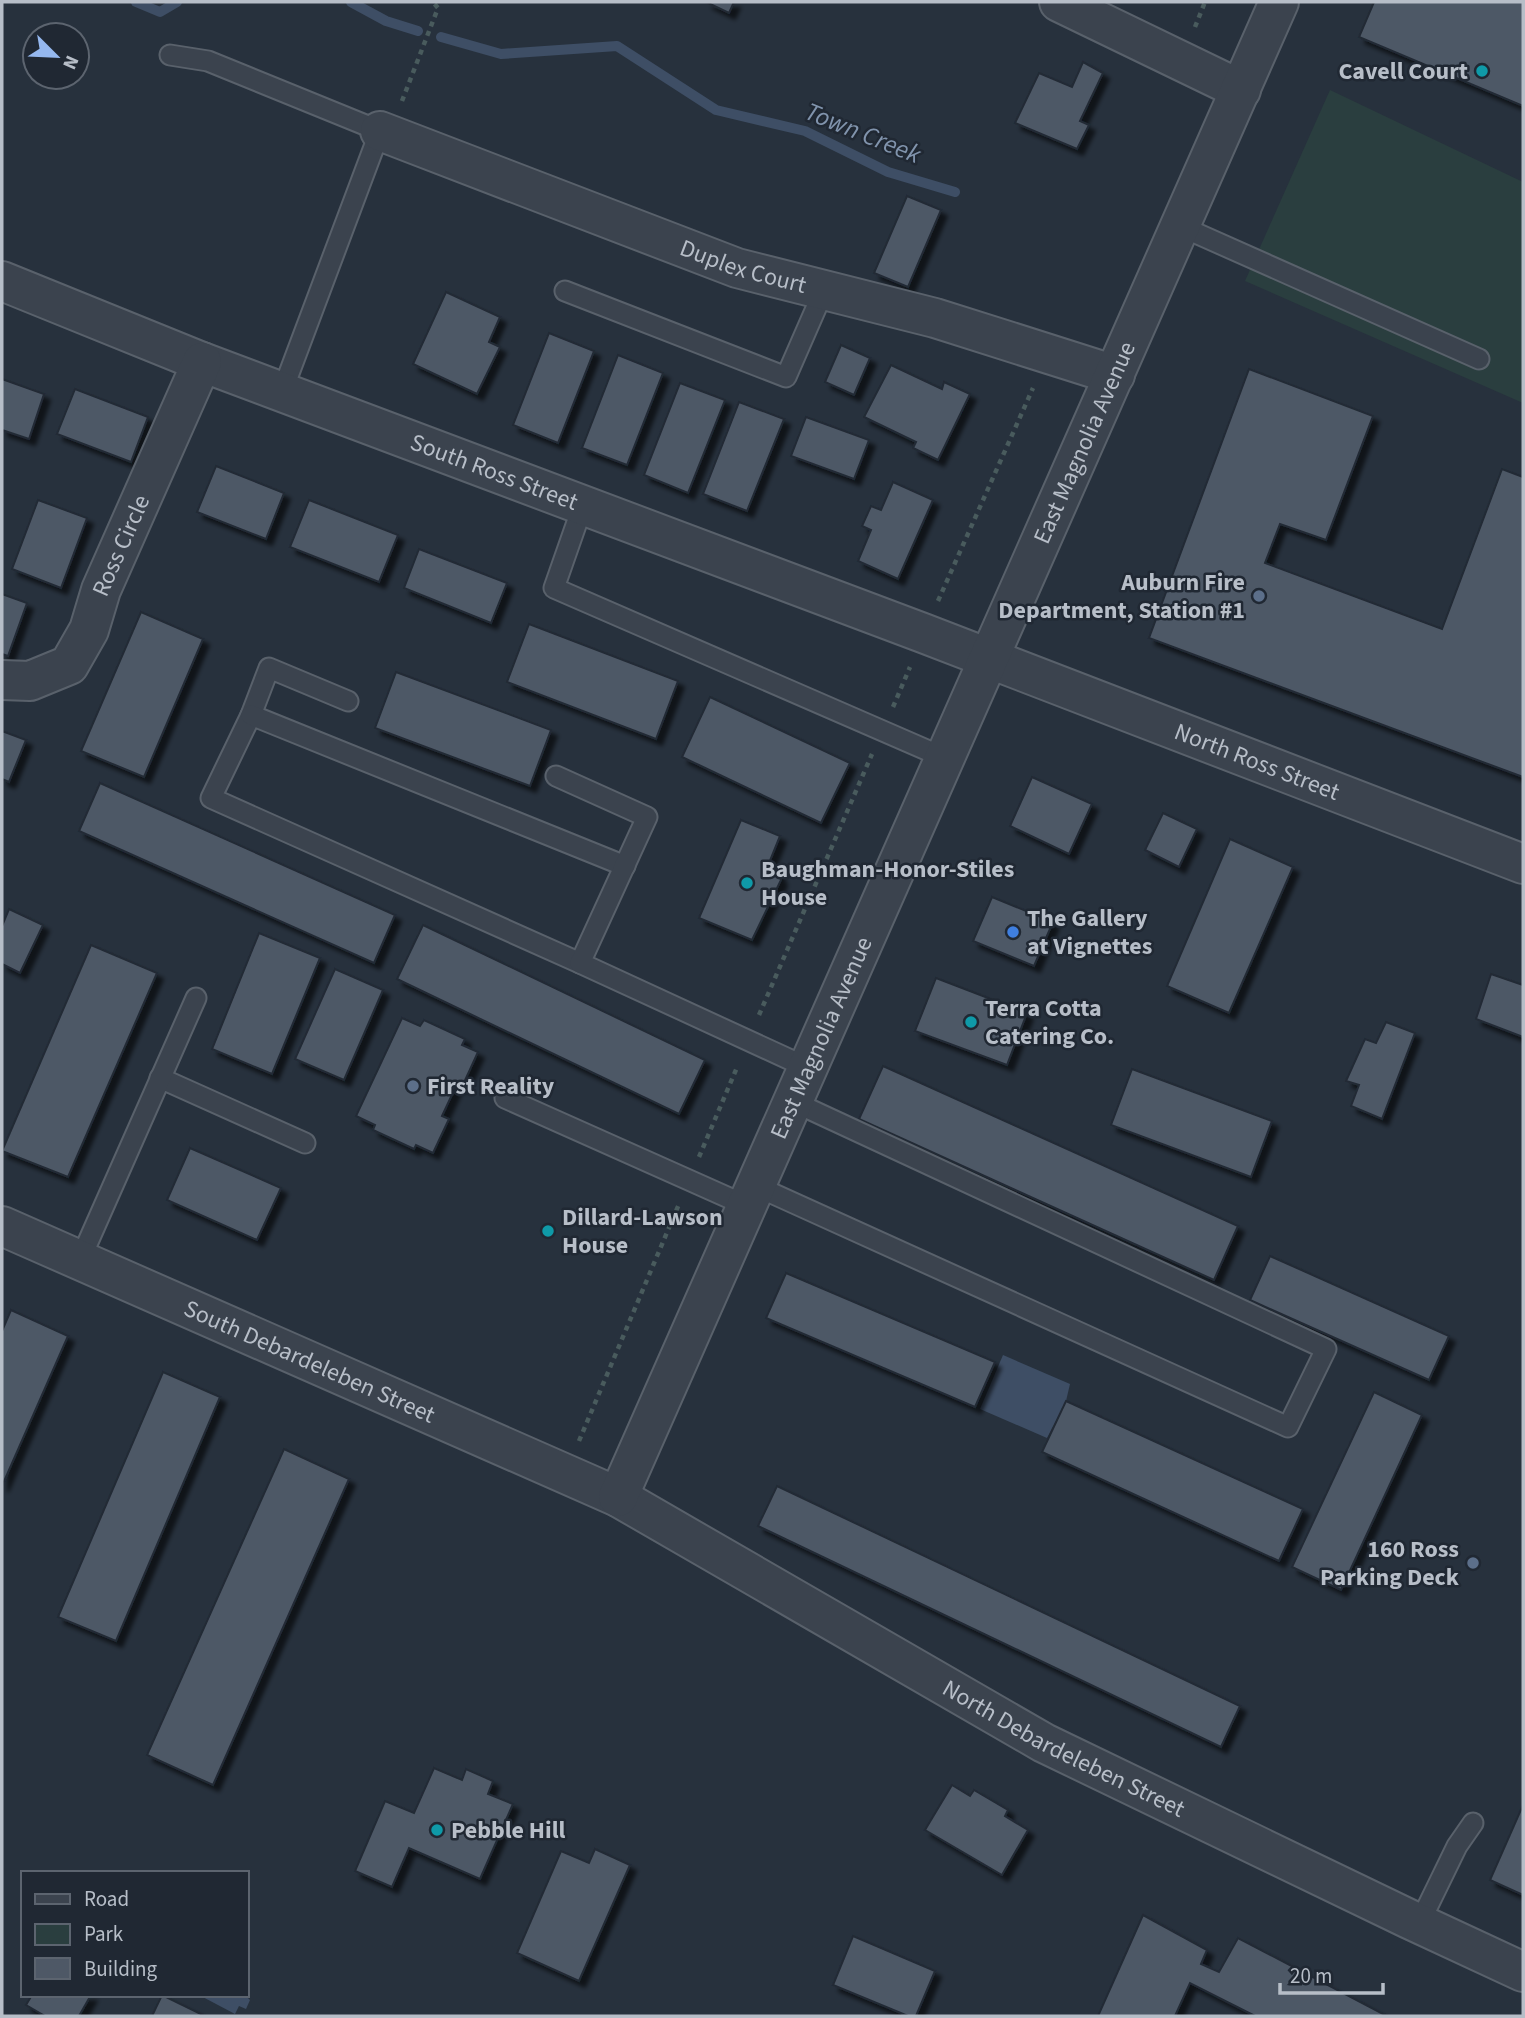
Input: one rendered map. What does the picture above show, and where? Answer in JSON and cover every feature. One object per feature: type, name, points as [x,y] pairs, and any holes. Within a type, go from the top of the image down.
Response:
[{"type":"street","points":[[1059,2],[1241,90]]},
{"type":"street","name":"East Magnolia Avenue","points":[[618,1497],[1279,2]]},
{"type":"street","name":"Duplex Court","points":[[385,132],[737,268],[935,318],[1115,375]]},
{"type":"street","name":"South Ross Street","points":[[2,281],[282,393],[989,658]]},
{"type":"street","name":"Ross Circle","points":[[2,680],[30,681],[69,665],[89,630],[101,590],[202,362]]},
{"type":"street","name":"North Ross Street","points":[[989,658],[1523,864]]},
{"type":"street","name":"South Debardeleben Street","points":[[5,1236],[80,1261],[618,1497]]},
{"type":"street","name":"North Debardeleben Street","points":[[618,1497],[1044,1743],[1523,1972]]},
{"type":"lane","points":[[170,55],[208,61],[385,132],[282,393]]},
{"type":"lane","points":[[1181,226],[1479,359]]},
{"type":"lane","points":[[565,291],[786,377],[824,290]]},
{"type":"lane","points":[[583,505],[554,588],[945,758]]},
{"type":"lane","points":[[348,701],[269,668],[251,715],[211,798],[580,962],[808,1068]]},
{"type":"lane","points":[[251,715],[625,866]]},
{"type":"lane","points":[[556,776],[647,817],[580,962]]},
{"type":"lane","points":[[80,1261],[196,998]]},
{"type":"lane","points":[[160,1078],[305,1143]]},
{"type":"lane","points":[[505,1098],[751,1196],[1289,1427],[1326,1349],[794,1102]]},
{"type":"lane","points":[[1419,1924],[1457,1846],[1473,1823]]},
{"type":"path","points":[[385,132],[438,8],[433,2]]},
{"type":"path","points":[[1192,33],[1205,2]]},
{"type":"path","points":[[936,605],[1033,386]]},
{"type":"green space","points":[[1330,90],[1523,182],[1523,403],[1245,281]]},
{"type":"water","points":[[1003,1355],[1070,1384],[1066,1401],[1047,1438],[980,1409]]},
{"type":"water","points":[[203,1997],[247,1997],[250,2000],[246,2009],[239,2006],[235,2014]]},
{"type":"building","points":[[706,2],[734,2],[729,13]]},
{"type":"building","name":"Cavell Court","points":[[1374,2],[1523,2],[1523,106],[1359,37]]},
{"type":"building","points":[[1083,62],[1103,73],[1080,121],[1089,125],[1077,149],[1015,123],[1039,73],[1072,87]]},
{"type":"building","points":[[907,196],[941,210],[908,287],[874,273]]},
{"type":"building","points":[[446,292],[500,317],[489,342],[500,347],[477,394],[413,364]]},
{"type":"building","points":[[549,333],[594,351],[558,443],[513,425]]},
{"type":"building","points":[[841,345],[870,358],[854,395],[825,382]]},
{"type":"building","points":[[618,355],[663,373],[627,465],[582,448]]},
{"type":"building","points":[[891,365],[942,389],[944,382],[970,394],[938,460],[913,448],[916,442],[864,417]]},
{"type":"building","name":"Auburn Fire Department, Station #1","points":[[1249,369],[1373,416],[1326,540],[1280,524],[1265,563],[1442,629],[1502,469],[1523,477],[1523,777],[1149,638]]},
{"type":"building","points":[[2,379],[44,394],[29,439],[2,430]]},
{"type":"building","points":[[680,383],[725,400],[688,493],[644,475]]},
{"type":"building","points":[[75,389],[148,417],[131,462],[57,434]]},
{"type":"building","points":[[739,402],[784,419],[747,511],[703,494]]},
{"type":"building","points":[[806,417],[869,440],[854,479],[791,456]]},
{"type":"building","points":[[216,466],[284,493],[266,539],[197,512]]},
{"type":"building","points":[[893,482],[933,500],[898,579],[858,561],[871,530],[862,526],[871,506],[881,510]]},
{"type":"building","points":[[38,500],[87,518],[61,588],[12,569]]},
{"type":"building","points":[[309,500],[398,535],[379,582],[290,547]]},
{"type":"building","points":[[419,549],[507,583],[491,623],[404,588]]},
{"type":"building","points":[[2,594],[27,603],[8,656],[2,654]]},
{"type":"building","points":[[141,612],[203,639],[144,777],[81,751]]},
{"type":"building","points":[[529,624],[678,681],[656,739],[507,682]]},
{"type":"building","points":[[396,672],[551,730],[530,786],[375,728]]},
{"type":"building","points":[[710,697],[850,763],[821,823],[682,757]]},
{"type":"building","points":[[2,731],[26,740],[9,782],[2,779]]},
{"type":"building","points":[[1032,777],[1092,804],[1069,854],[1010,826]]},
{"type":"building","points":[[100,783],[395,915],[374,963],[79,831]]},
{"type":"building","points":[[1163,813],[1197,829],[1179,867],[1145,850]]},
{"type":"building","name":"Baughman-Honor-Stiles House","points":[[741,820],[780,836],[767,868],[778,872],[781,880],[752,940],[699,918]]},
{"type":"building","points":[[1230,839],[1293,867],[1229,1013],[1167,986]]},
{"type":"building","name":"The Gallery at Vignettes","points":[[992,897],[1053,922],[1034,966],[973,941]]},
{"type":"building","points":[[9,909],[43,925],[20,973],[2,964],[2,926]]},
{"type":"building","points":[[423,925],[705,1060],[679,1114],[397,979]]},
{"type":"building","points":[[259,933],[320,958],[272,1074],[212,1049]]},
{"type":"building","points":[[91,945],[157,973],[68,1177],[2,1151]]},
{"type":"building","points":[[335,969],[383,990],[344,1080],[295,1059]]},
{"type":"building","points":[[1491,974],[1523,985],[1523,1037],[1476,1019]]},
{"type":"building","name":"Terra Cotta Catering Co.","points":[[936,978],[1027,1013],[1007,1065],[915,1031]]},
{"type":"building","name":"First Reality","points":[[402,1018],[420,1026],[424,1020],[465,1039],[462,1045],[478,1052],[462,1087],[457,1084],[442,1116],[449,1119],[433,1153],[416,1145],[414,1149],[373,1130],[375,1125],[356,1116]]},
{"type":"building","points":[[1386,1022],[1415,1033],[1382,1119],[1351,1106],[1359,1085],[1346,1081],[1365,1039],[1376,1043]]},
{"type":"building","points":[[883,1066],[1238,1226],[1214,1280],[859,1119]]},
{"type":"building","points":[[1132,1069],[1272,1121],[1251,1177],[1111,1125]]},
{"type":"building","points":[[190,1148],[281,1188],[257,1240],[167,1200]]},
{"type":"building","points":[[1270,1256],[1449,1336],[1429,1380],[1250,1300]]},
{"type":"building","points":[[786,1273],[995,1362],[975,1407],[766,1318]]},
{"type":"building","points":[[11,1310],[68,1336],[2,1486],[2,1331]]},
{"type":"building","points":[[163,1372],[220,1397],[116,1641],[58,1617]]},
{"type":"building","points":[[1374,1392],[1422,1415],[1341,1590],[1292,1567]]},
{"type":"building","points":[[1066,1401],[1303,1509],[1279,1561],[1042,1452]]},
{"type":"building","points":[[284,1449],[349,1479],[213,1785],[147,1755]]},
{"type":"building","points":[[777,1486],[1240,1706],[1221,1747],[758,1526]]},
{"type":"building","name":"Pebble Hill","points":[[434,1768],[462,1780],[466,1769],[493,1781],[488,1794],[513,1804],[480,1879],[409,1848],[392,1887],[355,1871],[385,1801],[414,1813]]},
{"type":"building","points":[[952,1785],[970,1796],[974,1790],[1008,1810],[1005,1816],[1028,1830],[1002,1875],[925,1830]]},
{"type":"building","points":[[1523,1805],[1523,1895],[1490,1880]]},
{"type":"building","points":[[595,1849],[630,1865],[579,1981],[517,1953],[561,1851],[589,1863]]},
{"type":"building","points":[[1143,1915],[1207,1950],[1201,1964],[1219,1972],[1238,1938],[1387,2016],[1255,2016],[1190,1983],[1175,2016],[1098,2016]]},
{"type":"building","points":[[853,1936],[935,1971],[916,2016],[908,2016],[833,1985]]},
{"type":"building","points":[[31,1997],[90,1997],[79,2016],[45,2016],[26,2005]]},
{"type":"building","points":[[161,1997],[166,1997],[205,2016],[152,2016]]},
{"type":"waterway","name":"Town Creek","points":[[136,2],[160,12],[177,2]]},
{"type":"waterway","name":"Town Creek","points":[[351,2],[386,21],[418,31]]},
{"type":"waterway","name":"Town Creek","points":[[441,37],[501,54],[617,46],[716,110],[805,131],[888,172],[955,192]]},
{"type":"place","name":"Cavell Court","points":[[1482,71]]},
{"type":"place","name":"Auburn Fire Department, Station #1","points":[[1259,596]]},
{"type":"place","name":"Baughman-Honor-Stiles House","points":[[747,883]]},
{"type":"place","name":"The Gallery at Vignettes","points":[[1013,932]]},
{"type":"place","name":"Terra Cotta Catering Co.","points":[[971,1022]]},
{"type":"place","name":"First Reality","points":[[413,1086]]},
{"type":"place","name":"Dillard-Lawson House","points":[[548,1231]]},
{"type":"place","name":"160 Ross Parking Deck","points":[[1473,1563]]},
{"type":"place","name":"Pebble Hill","points":[[437,1830]]}]
